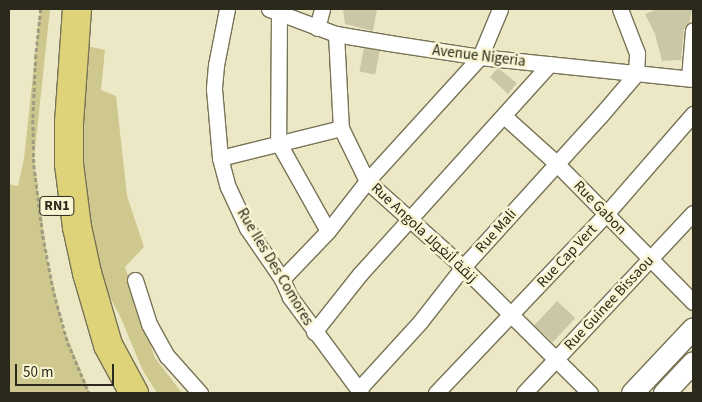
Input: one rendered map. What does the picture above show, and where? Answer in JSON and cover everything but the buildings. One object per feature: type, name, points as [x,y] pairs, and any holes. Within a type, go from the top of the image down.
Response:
[{"type":"highway","name":"RN1","points":[[59,9],[53,70],[52,144],[60,226],[75,292],[96,350],[117,393]]},
{"type":"highway","name":"RN1","points":[[77,9],[70,87],[69,164],[82,251],[108,345],[134,393]]},
{"type":"highway","points":[[108,345],[146,393]]},
{"type":"main road","points":[[632,393],[693,328]]},
{"type":"main road","points":[[664,393],[693,362]]},
{"type":"street","name":"Rue Iles Des Comores","points":[[227,9],[216,64],[214,90],[220,158],[228,187],[247,228],[282,279],[290,296],[314,332],[359,392]]},
{"type":"street","points":[[317,28],[322,9]]},
{"type":"street","points":[[282,279],[328,231],[367,180],[480,57],[500,9]]},
{"type":"street","points":[[621,9],[637,53],[636,74]]},
{"type":"street","points":[[274,11],[278,142],[328,231]]},
{"type":"street","name":"Avenue Nigeria","points":[[274,11],[336,34],[480,57],[691,78]]},
{"type":"street","points":[[691,78],[693,30]]},
{"type":"street","name":"Rue Angola زنقة أنغولا","points":[[336,34],[341,128],[367,180],[463,267],[511,317],[590,393]]},
{"type":"street","points":[[314,332],[360,274],[550,64]]},
{"type":"street","name":"Rue Mali","points":[[359,392],[420,322],[463,267],[636,74]]},
{"type":"street","name":"Rue Cap Vert","points":[[436,393],[511,317],[606,214],[693,114]]},
{"type":"street","name":"Rue Gabon","points":[[504,116],[556,163],[693,302]]},
{"type":"street","points":[[220,158],[278,142],[341,128]]},
{"type":"street","name":"Rue Guinee Bissaou","points":[[524,393],[693,213]]},
{"type":"street","points":[[135,280],[148,324],[167,356],[200,393]]},
{"type":"path","points":[[41,9],[35,64],[34,165],[43,236],[54,293],[68,343],[89,393]]},
{"type":"shaded area","points":[[40,9],[50,9],[34,159],[48,263],[64,329],[90,393],[9,393],[9,184],[18,186],[24,159]]},
{"type":"shaded area","points":[[87,46],[105,50],[101,90],[116,96],[127,196],[144,247],[125,267],[155,358],[182,393],[157,393],[143,371],[120,316],[100,278],[78,151]]}]
